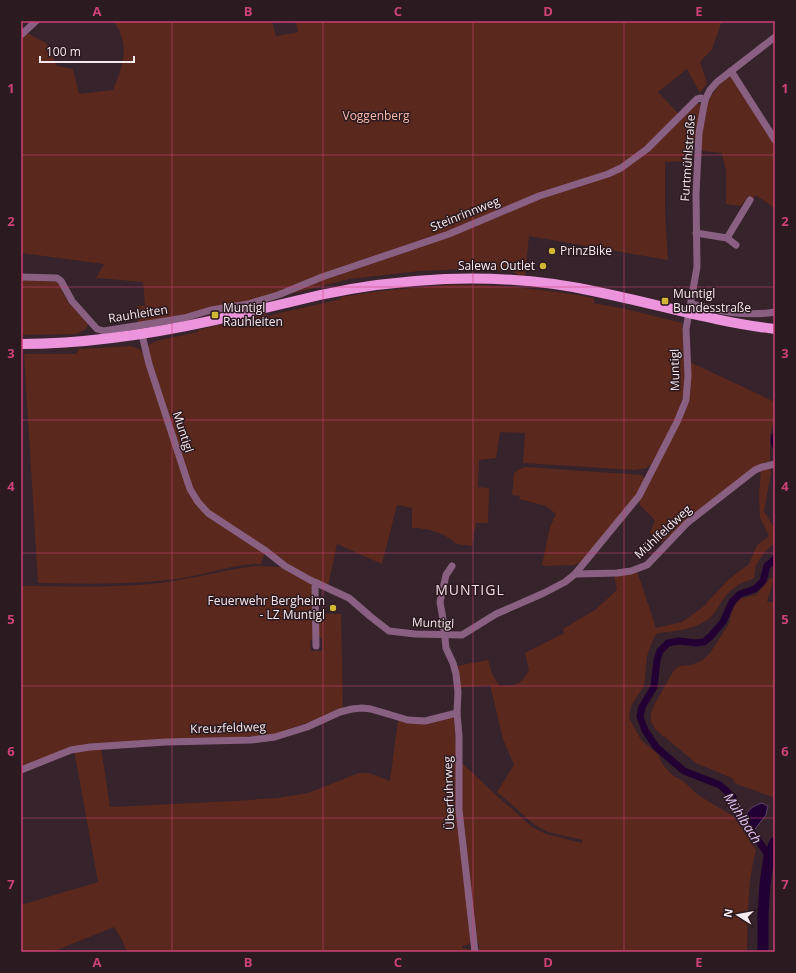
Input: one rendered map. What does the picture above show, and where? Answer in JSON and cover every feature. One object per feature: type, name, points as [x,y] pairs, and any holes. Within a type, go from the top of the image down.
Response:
[{"type":"main road","points":[[21,344],[96,340],[142,334],[217,320],[319,295],[377,285],[458,279],[510,280],[598,292],[690,309],[739,324],[775,329]]},
{"type":"street","points":[[21,35],[36,21]]},
{"type":"street","name":"Furtmühlstraße","points":[[690,309],[697,267],[697,154],[700,120],[704,100],[717,82],[775,37]]},
{"type":"street","points":[[732,71],[775,140]]},
{"type":"street","name":"Steinrinnweg","points":[[211,310],[248,304],[278,295],[322,277],[442,236],[539,196],[608,174],[621,168],[647,149],[697,99],[701,98],[704,100]]},
{"type":"street","points":[[727,238],[750,200]]},
{"type":"street","points":[[696,233],[727,238],[736,245]]},
{"type":"street","name":"Rauhleiten","points":[[21,277],[57,278],[61,281],[72,301],[97,329],[104,331],[166,322],[211,310]]},
{"type":"street","points":[[690,309],[748,315],[775,312]]},
{"type":"street","name":"Muntigl","points":[[142,334],[149,364],[190,489],[198,502],[208,513],[266,551],[285,566],[349,598],[389,631],[415,634],[462,635],[496,614],[565,582],[575,574],[639,496],[677,422],[686,400],[688,376],[686,329],[690,309]]},
{"type":"street","name":"Mühlfeldweg","points":[[575,574],[617,573],[631,571],[647,565],[687,523],[755,470],[773,464]]},
{"type":"street","name":"Überfuhrweg","points":[[452,566],[446,575],[440,602],[446,648],[453,663],[458,692],[459,810],[475,952]]},
{"type":"street","points":[[316,646],[315,587],[317,583]]},
{"type":"street","name":"Kreuzfeldweg","points":[[21,770],[71,750],[90,747],[166,742],[251,740],[275,737],[307,727],[340,712],[352,709],[371,709],[408,720],[425,721],[457,713]]},
{"type":"green space","name":"Voggenberg","points":[[113,21],[272,21],[276,36],[295,33],[298,31],[295,21],[722,21],[712,49],[700,62],[707,83],[700,93],[687,69],[658,92],[682,117],[696,103],[705,107],[716,89],[730,74],[768,134],[775,130],[775,208],[755,195],[753,199],[748,196],[741,206],[726,204],[726,171],[722,153],[702,151],[702,144],[690,144],[689,161],[665,162],[665,212],[668,260],[529,236],[525,276],[518,275],[512,271],[464,269],[420,271],[349,279],[283,296],[138,324],[136,306],[145,306],[143,282],[96,278],[104,264],[21,253],[21,38],[27,33],[46,43],[57,66],[73,69],[79,94],[113,90],[120,72],[124,55],[124,46],[119,29]]},
{"type":"green space","points":[[21,280],[58,282],[67,301],[88,323],[86,329],[77,334],[21,335]]},
{"type":"green space","points":[[445,285],[502,286],[576,295],[594,298],[594,303],[626,309],[682,323],[685,378],[684,392],[678,413],[653,463],[646,468],[635,470],[523,463],[525,433],[500,432],[496,458],[479,460],[478,487],[489,488],[488,523],[476,523],[472,546],[456,544],[448,537],[436,532],[412,528],[412,508],[397,505],[382,564],[337,544],[328,586],[292,568],[222,521],[202,505],[191,488],[147,346],[156,341],[198,332],[198,330],[266,314],[267,316],[341,299],[341,297],[381,291]]},
{"type":"green space","points":[[130,346],[140,349],[145,355],[197,502],[265,552],[261,564],[250,564],[188,577],[160,581],[108,584],[38,583],[24,354],[76,354],[79,349]]},
{"type":"green space","points":[[690,362],[775,402],[775,419],[770,436],[770,462],[763,463],[754,468],[661,543],[650,533],[655,520],[640,505],[639,502],[682,416]]},
{"type":"green space","points":[[769,466],[771,473],[764,511],[775,529],[775,542],[764,553],[756,565],[754,578],[732,589],[706,621],[686,629],[657,633],[647,656],[644,686],[631,706],[629,718],[641,740],[658,754],[663,765],[672,775],[683,781],[698,795],[733,816],[756,850],[749,888],[747,952],[479,952],[479,944],[476,940],[462,820],[460,769],[463,764],[532,827],[546,834],[582,843],[583,840],[548,832],[535,825],[497,792],[514,765],[503,739],[490,685],[459,688],[456,666],[488,660],[493,676],[499,685],[517,684],[523,679],[529,670],[525,653],[564,633],[563,629],[595,610],[617,590],[614,575],[637,571],[656,628],[682,622],[703,607],[728,580],[749,564],[757,545],[769,536],[760,517],[759,494],[761,470]]},
{"type":"green space","points":[[525,467],[642,475],[645,479],[636,496],[581,562],[574,565],[546,566],[542,565],[550,527],[556,514],[546,506],[519,499],[520,496],[512,495],[514,473]]},
{"type":"green space","points":[[256,566],[280,567],[309,582],[313,587],[313,639],[310,641],[311,651],[322,651],[322,640],[319,636],[318,614],[341,614],[343,709],[274,735],[89,745],[21,768],[21,586],[102,586],[150,584]]},
{"type":"green space","points":[[770,578],[774,579],[767,602],[775,602],[775,798],[736,784],[732,778],[696,763],[655,729],[651,722],[651,714],[654,705],[674,670],[680,666],[691,665],[701,661],[710,653],[730,622],[731,612],[739,599],[756,595]]},
{"type":"green space","points":[[454,717],[472,942],[462,946],[462,948],[471,950],[472,952],[127,952],[114,927],[52,952],[21,952],[21,905],[98,882],[74,750],[101,747],[110,807],[277,798],[308,793],[359,773],[369,773],[390,781],[398,720]]},
{"type":"shaded area","points":[[762,803],[768,806],[766,815],[752,833],[744,820],[750,809]]},
{"type":"waterway","name":"Mühlbach","points":[[775,436],[775,445]]},
{"type":"waterway","name":"Mühlbach","points":[[769,856],[744,820],[736,812],[733,797],[720,785],[684,771],[656,747],[645,730],[640,717],[642,707],[654,687],[657,660],[660,651],[668,643],[679,641],[696,643],[704,642],[723,622],[732,602],[740,594],[755,589],[763,581],[767,566],[775,559]]},
{"type":"waterway","points":[[763,952],[765,884],[769,856],[775,842]]},
{"type":"place","name":"PrinzBike","points":[[552,251]]},
{"type":"place","name":"Salewa Outlet","points":[[543,266]]},
{"type":"place","name":"Muntigl Bundesstraße","points":[[665,301]]},
{"type":"place","name":"Muntigl Rauhleiten","points":[[215,315]]},
{"type":"place","name":"Feuerwehr Bergheim - LZ Muntigl","points":[[333,608]]},
{"type":"district","name":"MUNTIGL","points":[[470,590]]}]
